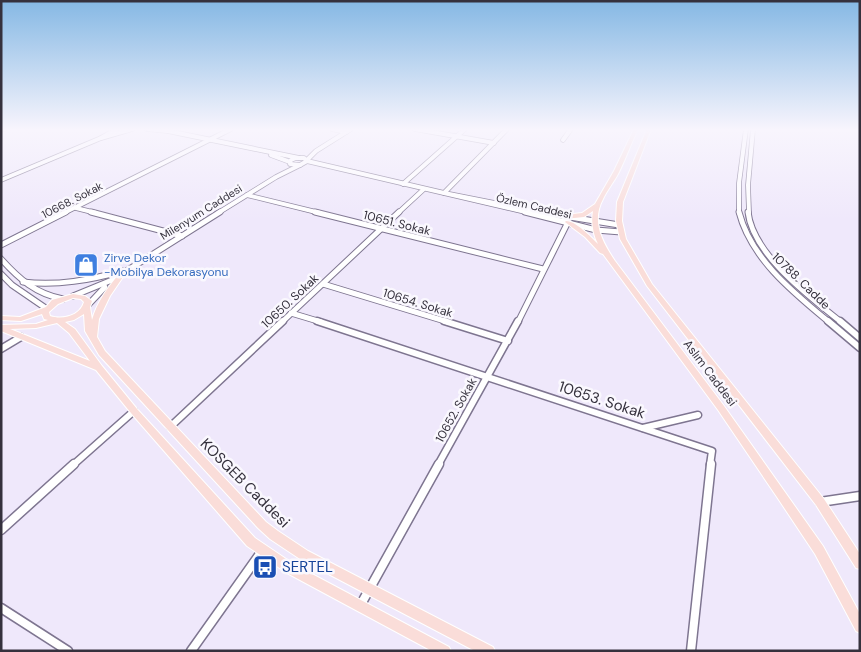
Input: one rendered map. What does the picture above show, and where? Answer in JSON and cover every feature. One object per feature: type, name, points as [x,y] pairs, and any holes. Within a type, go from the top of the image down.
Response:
[{"type":"main road","name":"Aslım Caddesi","points":[[622,159],[597,205],[595,221],[601,245],[721,408],[787,502],[819,550],[860,627]]},
{"type":"main road","points":[[620,228],[620,202],[637,159]]},
{"type":"main road","points":[[566,220],[584,215],[597,205]]},
{"type":"main road","points":[[566,220],[587,236],[611,261]]},
{"type":"main road","name":"Aslım Caddesi","points":[[620,228],[649,285],[820,502],[860,564]]},
{"type":"main road","points":[[93,339],[94,323],[99,307],[122,274]]},
{"type":"main road","points":[[1,318],[22,319],[47,309],[63,298],[73,296],[86,298],[88,301],[87,306],[74,316],[36,326],[1,328]]},
{"type":"main road","name":"KOSGEB Caddesi","points":[[87,306],[88,327],[93,339],[109,361],[251,514],[274,536],[304,555],[489,651]]},
{"type":"main road","points":[[47,309],[45,315],[58,320],[72,331],[98,368],[134,411],[250,542],[262,551],[360,606],[445,651]]},
{"type":"main road","points":[[1,328],[98,368]]},
{"type":"street","points":[[1,179],[49,159]]},
{"type":"street","name":"10668. Sokak","points":[[1,245],[171,159]]},
{"type":"street","points":[[281,159],[290,163]]},
{"type":"street","points":[[276,177],[294,159]]},
{"type":"street","points":[[404,184],[432,159]]},
{"type":"street","points":[[444,193],[478,159]]},
{"type":"street","name":"10788. Cadde","points":[[743,159],[739,208],[744,229],[756,248],[778,275],[860,348]]},
{"type":"street","name":"10788. Cadde","points":[[751,159],[748,204],[753,230],[786,274],[860,338]]},
{"type":"street","points":[[276,177],[307,160]]},
{"type":"street","name":"Özlem Caddesi","points":[[307,160],[326,167]]},
{"type":"street","name":"Özlem Caddesi","points":[[290,163],[326,167],[404,184],[566,220],[596,230],[620,228]]},
{"type":"street","name":"Milenyum Caddesi","points":[[73,296],[112,280],[276,177]]},
{"type":"street","name":"10650. Sokak","points":[[170,427],[424,189]]},
{"type":"street","name":"10651. Sokak","points":[[247,195],[543,269]]},
{"type":"street","points":[[76,208],[182,236]]},
{"type":"street","name":"Özlem Caddesi","points":[[566,220],[595,221],[620,228]]},
{"type":"street","name":"10652. Sokak","points":[[360,606],[529,302],[566,220]]},
{"type":"street","points":[[1,259],[23,282],[42,294],[63,298]]},
{"type":"street","points":[[23,282],[69,284],[132,268]]},
{"type":"street","points":[[1,274],[12,285],[47,309]]},
{"type":"street","name":"Milenyum Caddesi","points":[[87,306],[112,280]]},
{"type":"street","name":"10654. Sokak","points":[[322,284],[508,341]]},
{"type":"street","name":"10653. Sokak","points":[[291,313],[712,451],[692,651]]},
{"type":"street","points":[[1,349],[20,337]]},
{"type":"street","points":[[1,530],[134,411]]},
{"type":"street","points":[[643,428],[698,415]]},
{"type":"street","points":[[820,502],[860,496]]},
{"type":"street","points":[[191,651],[262,551]]},
{"type":"street","points":[[1,608],[68,651]]},
{"type":"place","name":"Zirve Dekor -Mobilya Dekorasyonu","points":[[86,265]]},
{"type":"place","name":"SERTEL","points":[[265,567]]}]
